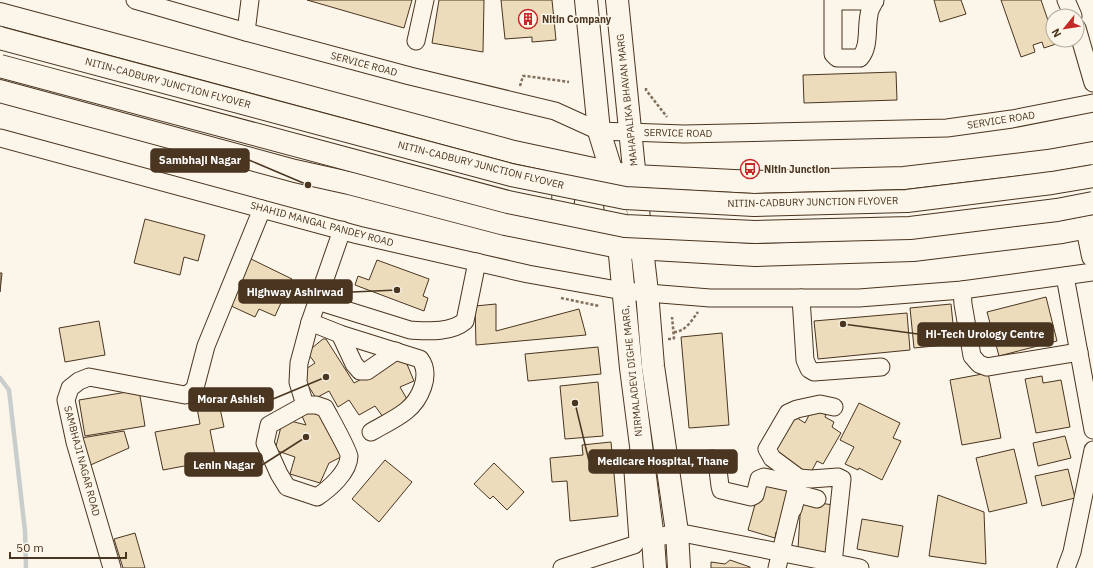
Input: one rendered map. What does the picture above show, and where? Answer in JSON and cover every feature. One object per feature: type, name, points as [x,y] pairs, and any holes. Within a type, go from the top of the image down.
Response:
[{"type":"main road","points":[[586,0],[599,131],[612,173]]},
{"type":"main road","name":"MAHAPALIKA BHAVAN MARG","points":[[618,0],[634,176]]},
{"type":"main road","points":[[0,14],[514,152],[612,173],[634,176],[754,182],[904,178],[1048,161],[1093,153]]},
{"type":"main road","name":"NITIN-CADBURY JUNCTION FLYOVER","points":[[0,38],[511,175],[625,198],[754,205],[907,201],[1052,184],[1093,176]]},
{"type":"main road","points":[[0,66],[508,202],[625,226],[755,232],[910,228],[1057,210],[1093,203]]},
{"type":"main road","points":[[0,91],[295,170],[506,224],[619,247],[755,255],[913,250],[1062,232],[1090,227],[1093,256]]},
{"type":"main road","points":[[535,230],[555,217],[563,204],[564,194],[560,175],[554,161]]},
{"type":"main road","name":"NIRMALADEVI DIGHE MARG,","points":[[612,173],[631,368],[653,539],[655,568]]},
{"type":"main road","points":[[634,176],[647,292],[653,366],[677,532],[679,568]]},
{"type":"street","name":"SERVICE ROAD","points":[[135,0],[246,32],[410,76],[555,111],[599,131],[684,134],[947,128],[1012,119],[1093,103]]},
{"type":"street","points":[[246,32],[250,0]]},
{"type":"street","points":[[416,41],[425,0]]},
{"type":"street","points":[[833,0],[875,0],[869,13],[865,52],[860,58],[837,58],[833,54],[833,0]]},
{"type":"street","points":[[1083,48],[1093,83]]},
{"type":"street","name":"SHAHID MANGAL PANDEY ROAD","points":[[0,138],[342,230],[528,274],[623,291],[647,292]]},
{"type":"street","name":"SAMBHAJI NAGAR ROAD","points":[[112,568],[75,442],[66,400],[70,388],[79,381],[89,377],[186,395],[191,392],[195,388],[206,346],[262,209]]},
{"type":"street","points":[[305,405],[298,382],[299,363],[310,322],[342,230]]},
{"type":"street","points":[[317,301],[410,330],[443,330],[459,326],[465,321],[477,262]]},
{"type":"street","points":[[647,292],[710,298],[859,298],[962,290],[1093,272]]},
{"type":"street","points":[[1065,276],[1093,430]]},
{"type":"street","points":[[962,290],[972,356],[979,364],[987,367],[1079,352]]},
{"type":"street","points":[[801,298],[805,360],[809,369],[814,372],[881,367]]},
{"type":"street","points":[[310,322],[340,334],[420,359],[424,364],[425,382],[414,402],[406,411],[371,432]]},
{"type":"street","points":[[340,334],[354,364],[360,371],[367,371],[396,351]]},
{"type":"street","points":[[562,568],[634,546],[638,540],[634,474],[624,390],[624,371],[631,368]]},
{"type":"street","points":[[817,499],[802,495],[796,489],[772,458],[767,449],[788,413],[797,409],[820,404],[834,407]]},
{"type":"street","points":[[305,405],[316,405],[325,408],[349,455],[347,467],[329,490],[317,497],[287,487],[279,474],[266,443],[270,425],[305,405]]},
{"type":"street","points":[[1066,568],[1072,552],[1093,450]]},
{"type":"street","points":[[667,464],[713,459],[717,462],[721,490],[751,497],[754,496],[759,479],[764,477],[796,489]]},
{"type":"street","points":[[765,568],[780,557],[795,526],[791,519],[796,489],[811,479],[838,477],[842,479],[833,563]]},
{"type":"street","points":[[653,539],[677,532],[780,557],[833,563],[860,568]]},
{"type":"path","points":[[516,102],[523,76],[569,82]]},
{"type":"path","points":[[646,90],[662,112]]},
{"type":"path","points":[[672,317],[674,332],[681,332],[710,298]]},
{"type":"path","points":[[567,299],[599,306]]},
{"type":"building","points":[[307,0],[412,0],[404,28]]},
{"type":"building","points":[[439,0],[484,0],[483,52],[432,43]]},
{"type":"building","name":"Nitin Company","points":[[501,0],[552,0],[556,40],[532,42],[532,37],[505,39]]},
{"type":"building","points":[[934,0],[961,0],[966,14],[940,22]]},
{"type":"building","points":[[1001,0],[1041,0],[1045,12],[1045,48],[1042,42],[1033,45],[1035,52],[1021,57]]},
{"type":"building","points":[[896,72],[897,100],[804,103],[803,75]]},
{"type":"building","points":[[145,219],[205,235],[198,261],[184,257],[180,275],[134,263]]},
{"type":"building","points":[[251,259],[292,279],[275,316],[259,309],[255,317],[229,305]]},
{"type":"building","points":[[377,260],[429,279],[423,296],[428,298],[424,311],[355,285],[358,276],[369,280]]},
{"type":"building","points":[[0,273],[2,273],[0,292]]},
{"type":"building","points":[[1046,297],[1057,341],[999,356],[987,312]]},
{"type":"building","points":[[496,304],[496,331],[579,309],[586,335],[476,345],[475,306]]},
{"type":"building","points":[[951,304],[955,344],[914,348],[910,308]]},
{"type":"building","points":[[907,313],[910,350],[818,359],[814,321]]},
{"type":"building","points":[[99,321],[105,355],[65,362],[59,328]]},
{"type":"building","points":[[722,333],[729,425],[689,428],[681,337]]},
{"type":"building","points":[[323,339],[326,339],[354,383],[404,357],[414,381],[400,387],[408,401],[383,417],[375,406],[359,415],[349,400],[338,407],[329,391],[316,398],[300,373],[315,363],[307,352]]},
{"type":"building","points":[[598,347],[601,374],[528,381],[525,354]]},
{"type":"building","points":[[988,373],[1001,438],[962,445],[950,380]]},
{"type":"building","points":[[1042,376],[1043,383],[1061,380],[1070,427],[1036,433],[1025,379]]},
{"type":"building","points":[[598,382],[603,436],[565,439],[560,386]]},
{"type":"building","points":[[139,390],[145,426],[85,436],[79,400]]},
{"type":"building","points":[[218,399],[224,427],[210,430],[216,460],[163,470],[155,432],[200,424],[196,403]]},
{"type":"building","points":[[859,403],[900,423],[893,438],[901,441],[882,480],[859,468],[858,470],[845,464],[854,447],[840,440]]},
{"type":"building","points":[[813,407],[834,422],[832,427],[841,433],[823,464],[817,461],[808,478],[771,451],[780,439],[782,440],[791,414],[805,423]]},
{"type":"building","points":[[316,408],[343,456],[329,463],[320,483],[290,474],[295,457],[275,450],[283,419],[306,425],[302,416]]},
{"type":"building","points":[[124,431],[129,448],[86,467],[81,438]]},
{"type":"building","points":[[1065,436],[1071,458],[1038,466],[1033,443]]},
{"type":"building","points":[[611,442],[618,516],[570,521],[567,481],[552,482],[550,458],[583,455],[582,445]]},
{"type":"building","points":[[1014,449],[1027,503],[989,512],[976,458]]},
{"type":"building","points":[[385,460],[412,482],[379,522],[352,499]]},
{"type":"building","points":[[494,463],[524,492],[507,510],[493,496],[490,499],[474,484]]},
{"type":"building","points":[[1068,469],[1075,498],[1042,506],[1035,476]]},
{"type":"building","points":[[762,479],[791,486],[783,532],[776,532],[775,538],[748,530]]},
{"type":"building","points":[[938,495],[984,512],[986,564],[929,556]]},
{"type":"building","points":[[801,500],[833,505],[826,554],[798,548]]},
{"type":"building","points":[[862,519],[903,526],[898,557],[857,549]]},
{"type":"building","points":[[135,533],[145,568],[123,568],[114,539]]},
{"type":"building","points":[[730,560],[750,568],[711,568],[711,562],[725,564]]},
{"type":"waterway","points":[[0,378],[9,390],[25,531],[26,568]]},
{"type":"place","name":"Nitin Company","points":[[528,19]]},
{"type":"place","name":"Nitin Junction","points":[[750,169]]},
{"type":"place","name":"Sambhaji Nagar","points":[[308,185]]},
{"type":"place","name":"Highway Ashirwad","points":[[397,290]]},
{"type":"place","name":"Hi-Tech Urology Centre","points":[[843,324]]},
{"type":"place","name":"Morar Ashish","points":[[326,377]]},
{"type":"place","name":"Medicare Hospital, Thane","points":[[575,403]]},
{"type":"place","name":"Lenin Nagar","points":[[306,437]]}]
